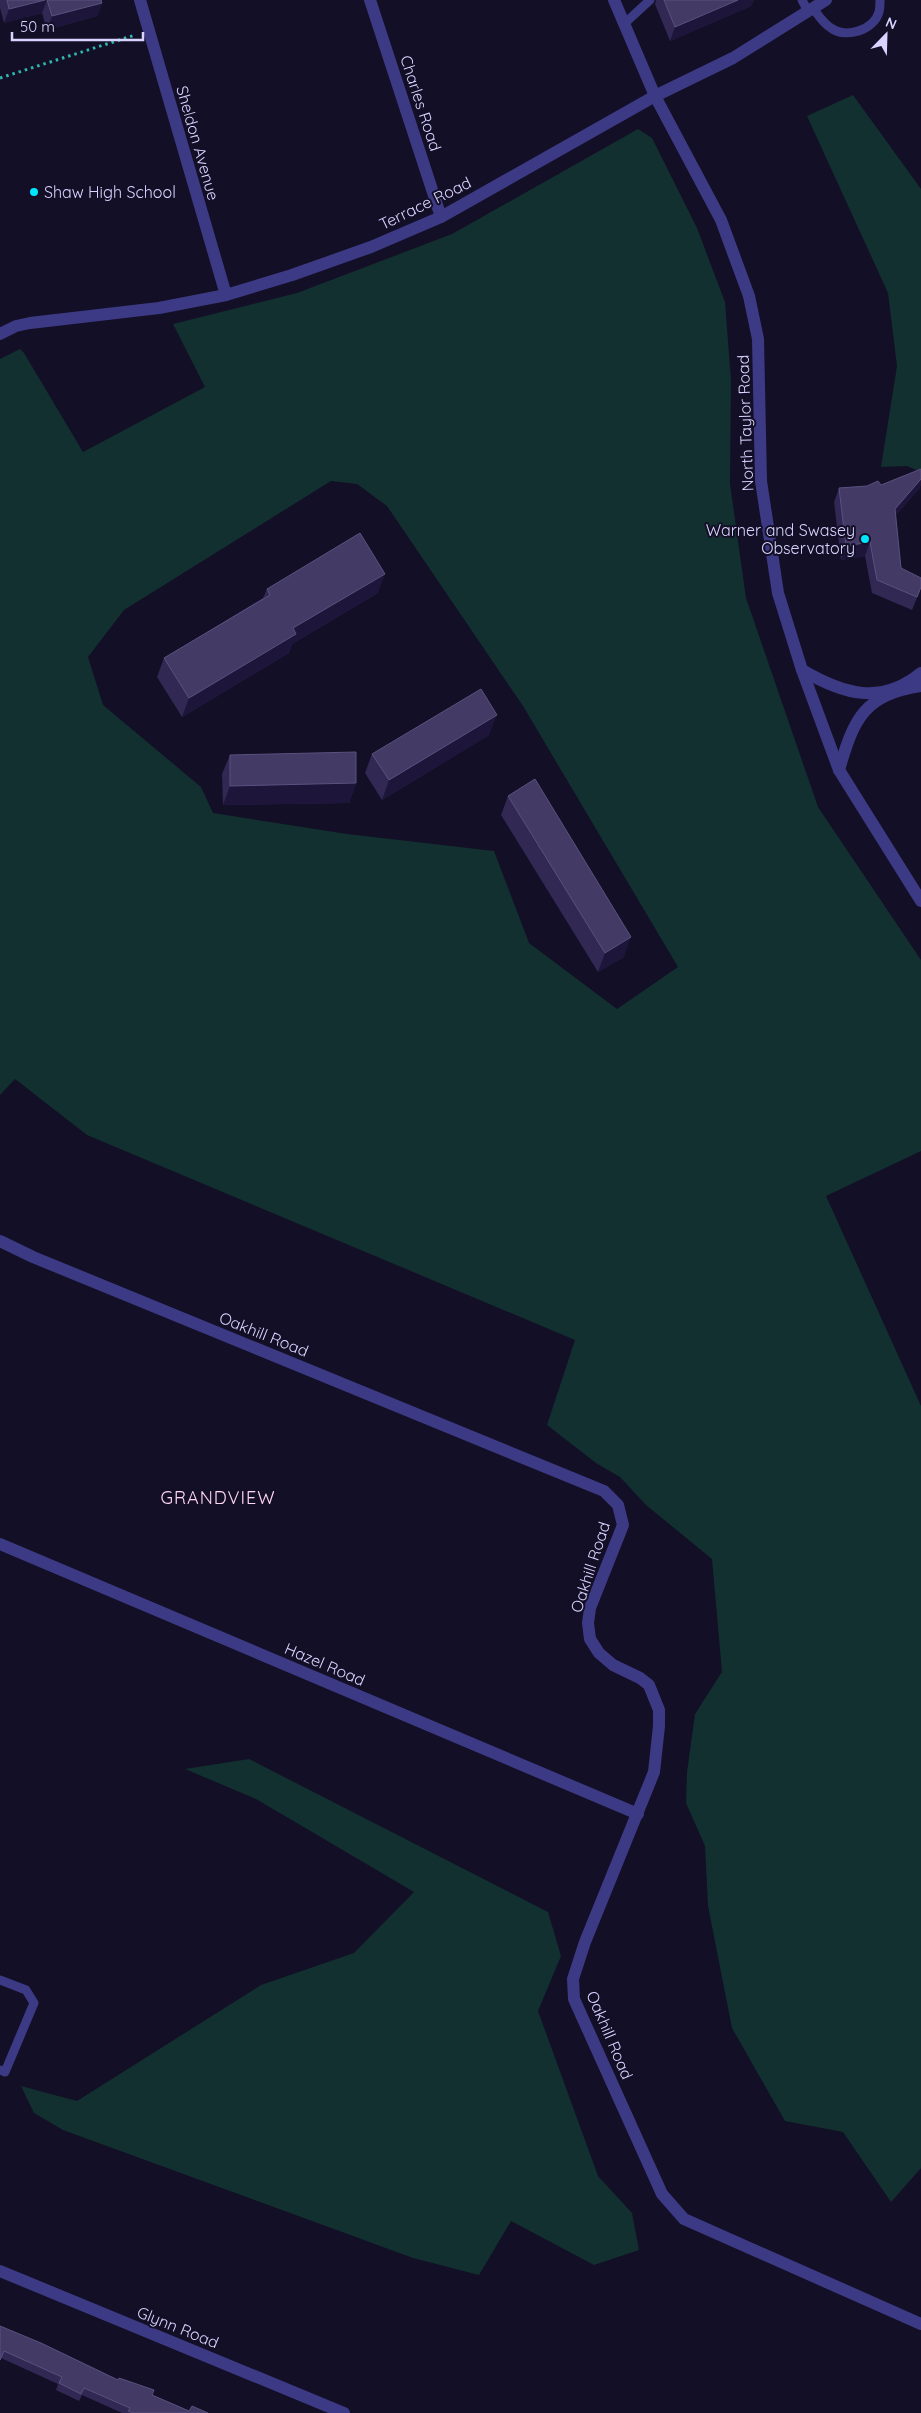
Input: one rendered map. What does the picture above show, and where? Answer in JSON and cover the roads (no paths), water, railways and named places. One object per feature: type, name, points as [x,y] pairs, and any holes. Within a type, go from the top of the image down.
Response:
[{"type":"street","name":"Sheldon Avenue","points":[[140,0],[226,295]]},
{"type":"street","name":"Charles Road","points":[[370,0],[441,217]]},
{"type":"street","name":"North Taylor Road","points":[[614,0],[655,96],[721,220],[749,296],[758,339],[761,480],[778,593],[802,670],[839,770],[921,901]]},
{"type":"street","name":"Terrace Road","points":[[0,334],[16,326],[30,323],[159,308],[226,295],[292,275],[363,250],[441,217],[655,96],[733,58],[808,6],[826,0]]},
{"type":"street","points":[[802,670],[830,686],[850,692],[869,694],[921,686]]},
{"type":"street","points":[[839,770],[853,727],[863,712],[875,702],[921,674]]},
{"type":"street","name":"Oakhill Road","points":[[0,1241],[33,1257],[604,1491],[618,1505],[623,1525],[590,1608],[588,1623],[590,1639],[599,1653],[613,1664],[640,1678],[649,1685],[659,1710],[654,1772],[585,1942],[573,1978],[574,1999],[662,2194],[684,2219],[921,2324]]},
{"type":"street","name":"Hazel Road","points":[[0,1544],[638,1814]]},
{"type":"street","name":"Glynn Road","points":[[0,2271],[344,2413]]},
{"type":"lane","points":[[624,24],[650,0]]},
{"type":"lane","points":[[808,6],[832,29],[843,34],[860,31],[869,25],[879,13],[880,0]]},
{"type":"lane","points":[[0,1980],[26,1990],[34,2004],[6,2072],[0,2070]]},
{"type":"place","name":"Shaw High School","points":[[34,192]]},
{"type":"place","name":"Warner and Swasey Observatory","points":[[865,539]]},
{"type":"district","name":"GRANDVIEW","points":[[218,1498]]}]
